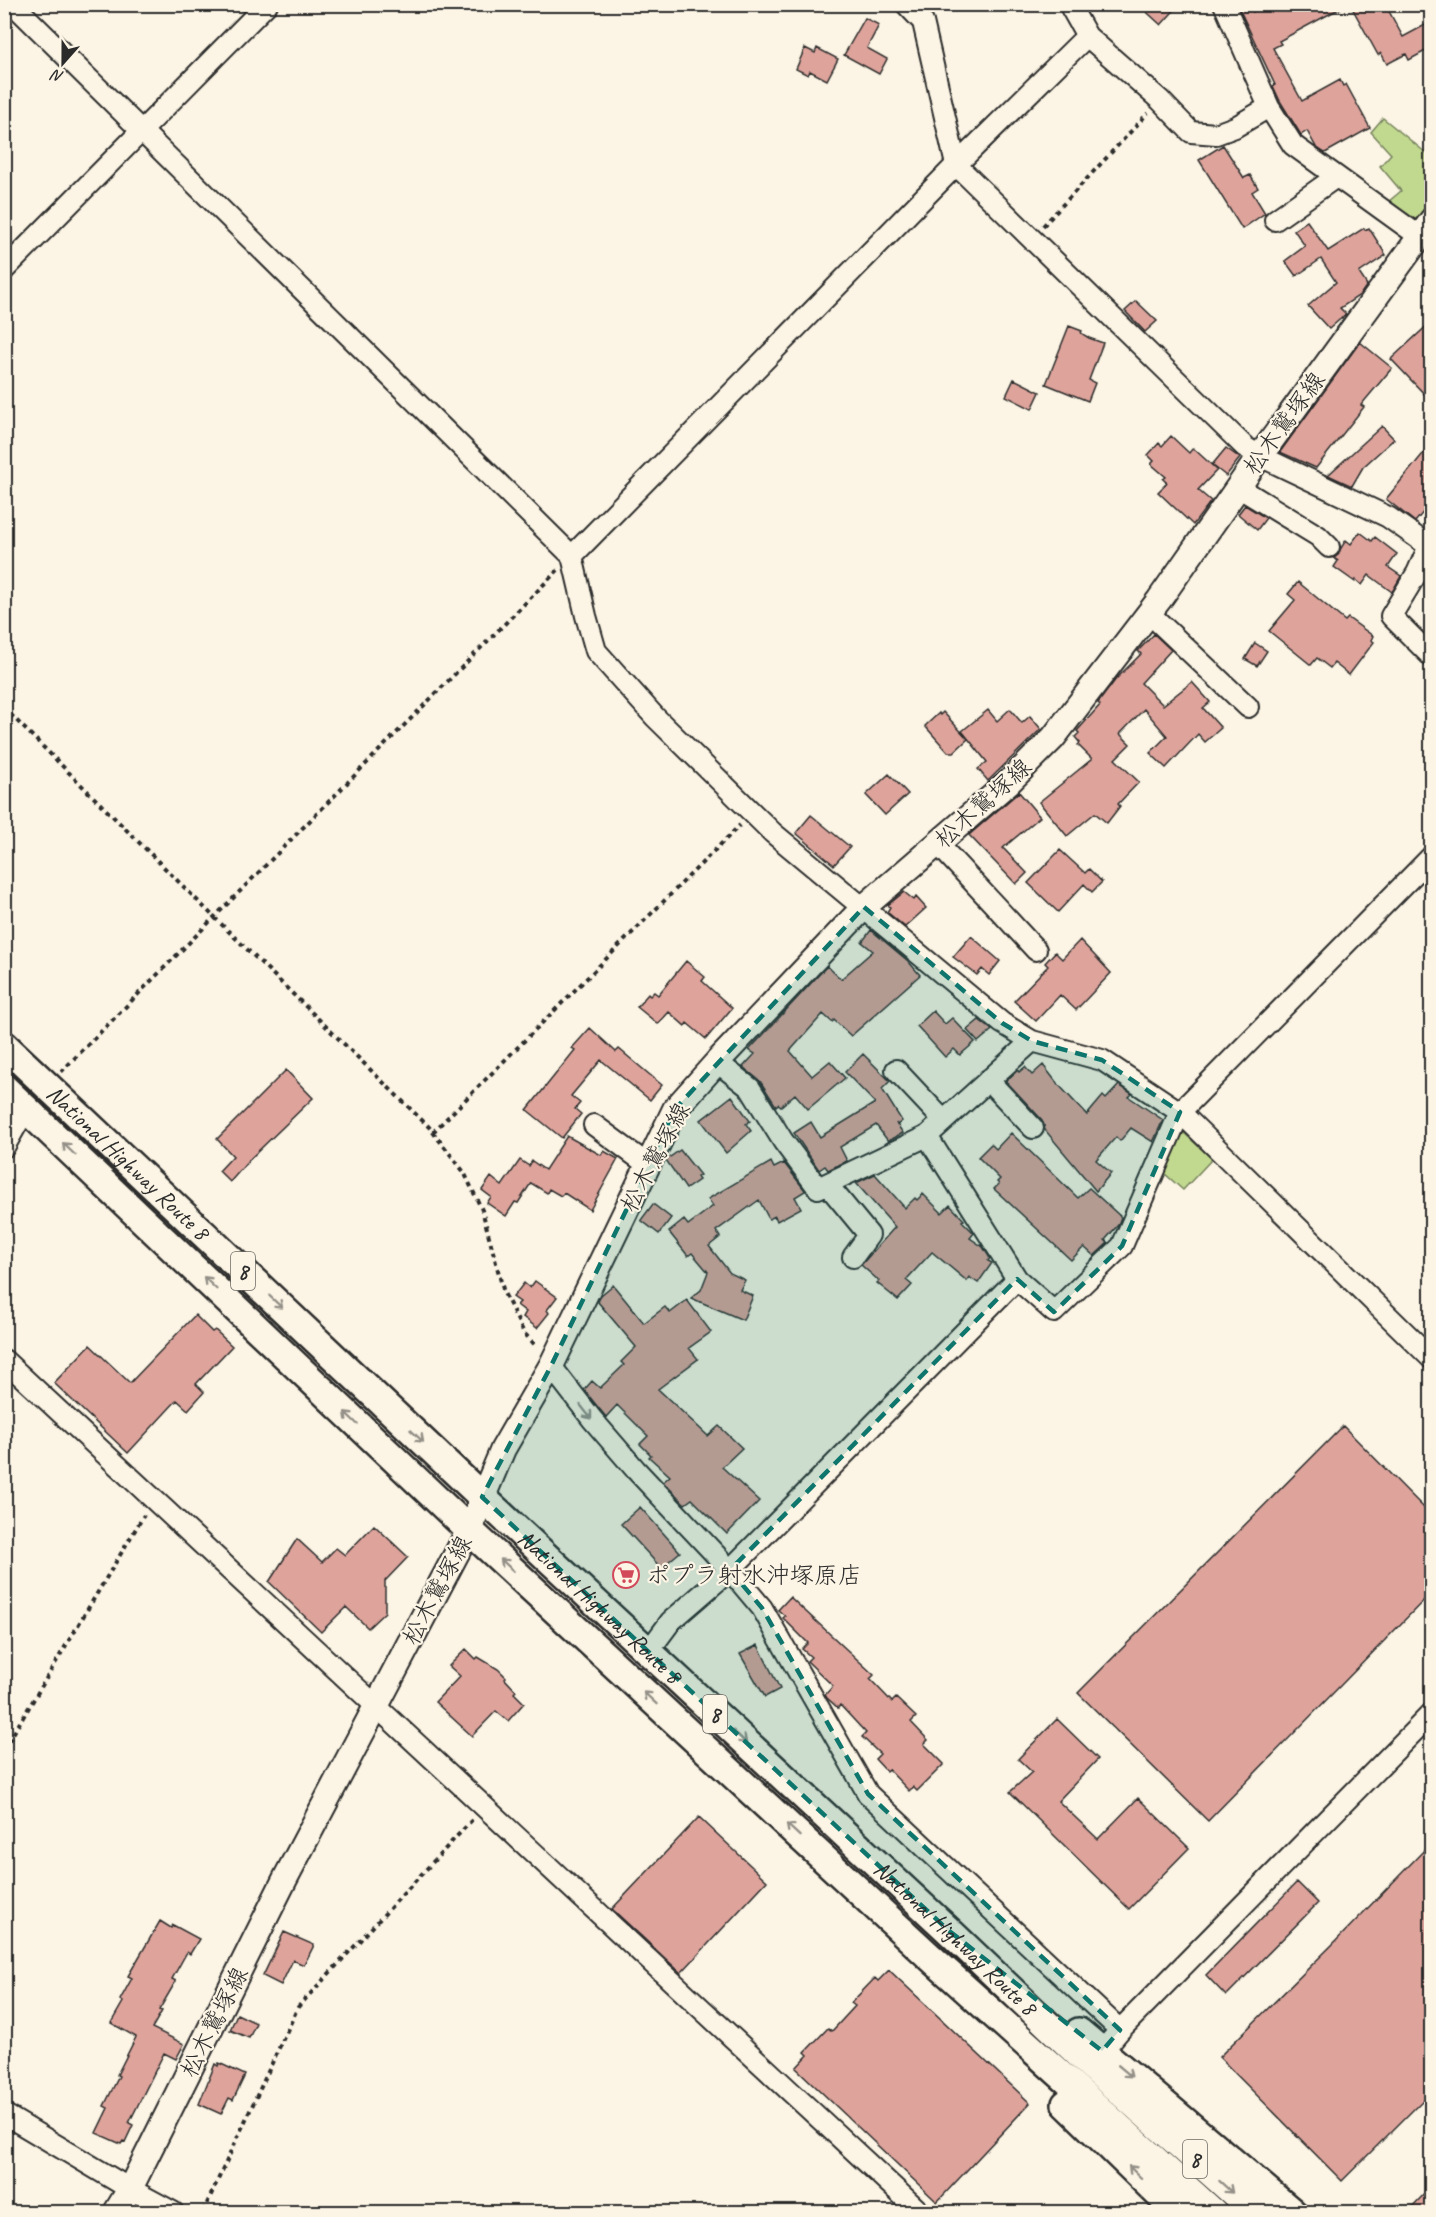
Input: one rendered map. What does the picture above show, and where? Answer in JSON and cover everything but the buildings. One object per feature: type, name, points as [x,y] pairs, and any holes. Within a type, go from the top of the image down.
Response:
[{"type":"highway","name":"National Highway Route 8","points":[[4,1045],[648,1652],[948,1930],[1096,2058]]},
{"type":"highway","name":"National Highway Route 8","points":[[4,1088],[469,1530],[821,1856],[1213,2212]]},
{"type":"highway","points":[[821,1856],[900,1942],[1177,2212]]},
{"type":"highway","points":[[1096,2058],[1292,2212]]},
{"type":"highway","name":"8","points":[[1096,2058],[1135,2106],[1255,2212]]},
{"type":"main road","name":"松木鷲塚線","points":[[116,2212],[130,2189],[285,1879],[469,1530],[503,1449],[551,1364],[675,1109],[864,907],[1008,783],[1053,738],[1149,614],[1425,228]]},
{"type":"street","points":[[13,4],[572,556],[596,651],[656,717],[753,813],[1002,1023],[1032,1041],[1102,1060],[1180,1112],[1431,1359]]},
{"type":"street","points":[[4,270],[267,4]]},
{"type":"street","points":[[906,4],[923,22],[956,165],[1245,447],[1388,517],[1430,544],[1417,573],[1391,616],[1431,657]]},
{"type":"street","points":[[1069,4],[1087,36],[1160,100],[1191,132],[1216,134],[1235,127],[1269,107]]},
{"type":"street","points":[[1224,4],[1269,107],[1293,145],[1336,177],[1425,228]]},
{"type":"street","points":[[572,556],[956,165],[1087,36]]},
{"type":"street","points":[[1275,220],[1336,177]]},
{"type":"street","points":[[1238,487],[1318,536],[1329,547]]},
{"type":"street","points":[[1149,614],[1248,706]]},
{"type":"street","points":[[938,844],[1036,951]]},
{"type":"street","points":[[927,1136],[1017,1279],[1054,1312],[1122,1246],[1180,1112],[1431,856]]},
{"type":"street","points":[[717,1062],[750,1088],[783,1141],[818,1188],[927,1136],[1032,1041]]},
{"type":"street","points":[[896,1070],[943,1120]]},
{"type":"street","points":[[988,1080],[1033,1128]]},
{"type":"street","points":[[4,1147],[26,1108]]},
{"type":"street","points":[[594,1125],[648,1165]]},
{"type":"street","points":[[828,1184],[869,1235],[853,1257]]},
{"type":"street","points":[[648,1652],[671,1622],[730,1570],[1017,1279]]},
{"type":"street","points":[[4,1360],[920,2212]]},
{"type":"street","points":[[551,1364],[592,1419],[636,1470],[730,1570],[762,1608],[868,1794],[1120,2030]]},
{"type":"street","points":[[1096,2058],[1120,2030],[1431,1713]]},
{"type":"street","points":[[4,2114],[173,2212]]},
{"type":"path","points":[[1032,238],[1160,100]]},
{"type":"path","points":[[48,1085],[572,556]]},
{"type":"path","points":[[4,708],[433,1132],[464,1172],[482,1210],[504,1293],[524,1333],[551,1364]]},
{"type":"path","points":[[433,1132],[753,813]]},
{"type":"path","points":[[4,1749],[154,1499]]},
{"type":"path","points":[[203,2212],[298,2007],[484,1806]]},
{"type":"highlighted area","points":[[864,907],[1002,1023],[1032,1041],[1102,1060],[1180,1112],[1122,1246],[1054,1312],[1017,1279],[730,1570],[762,1608],[868,1794],[1120,2030],[1102,2051],[948,1930],[482,1497],[551,1366],[675,1109]]},
{"type":"green space","points":[[1383,118],[1431,157],[1431,200],[1413,223],[1388,202],[1401,191],[1380,166],[1391,154],[1371,132]]},
{"type":"green space","points":[[1183,1132],[1212,1159],[1183,1190],[1164,1173]]},
{"type":"place","name":"ポプラ射水沖塚原店","points":[[626,1575]]}]
